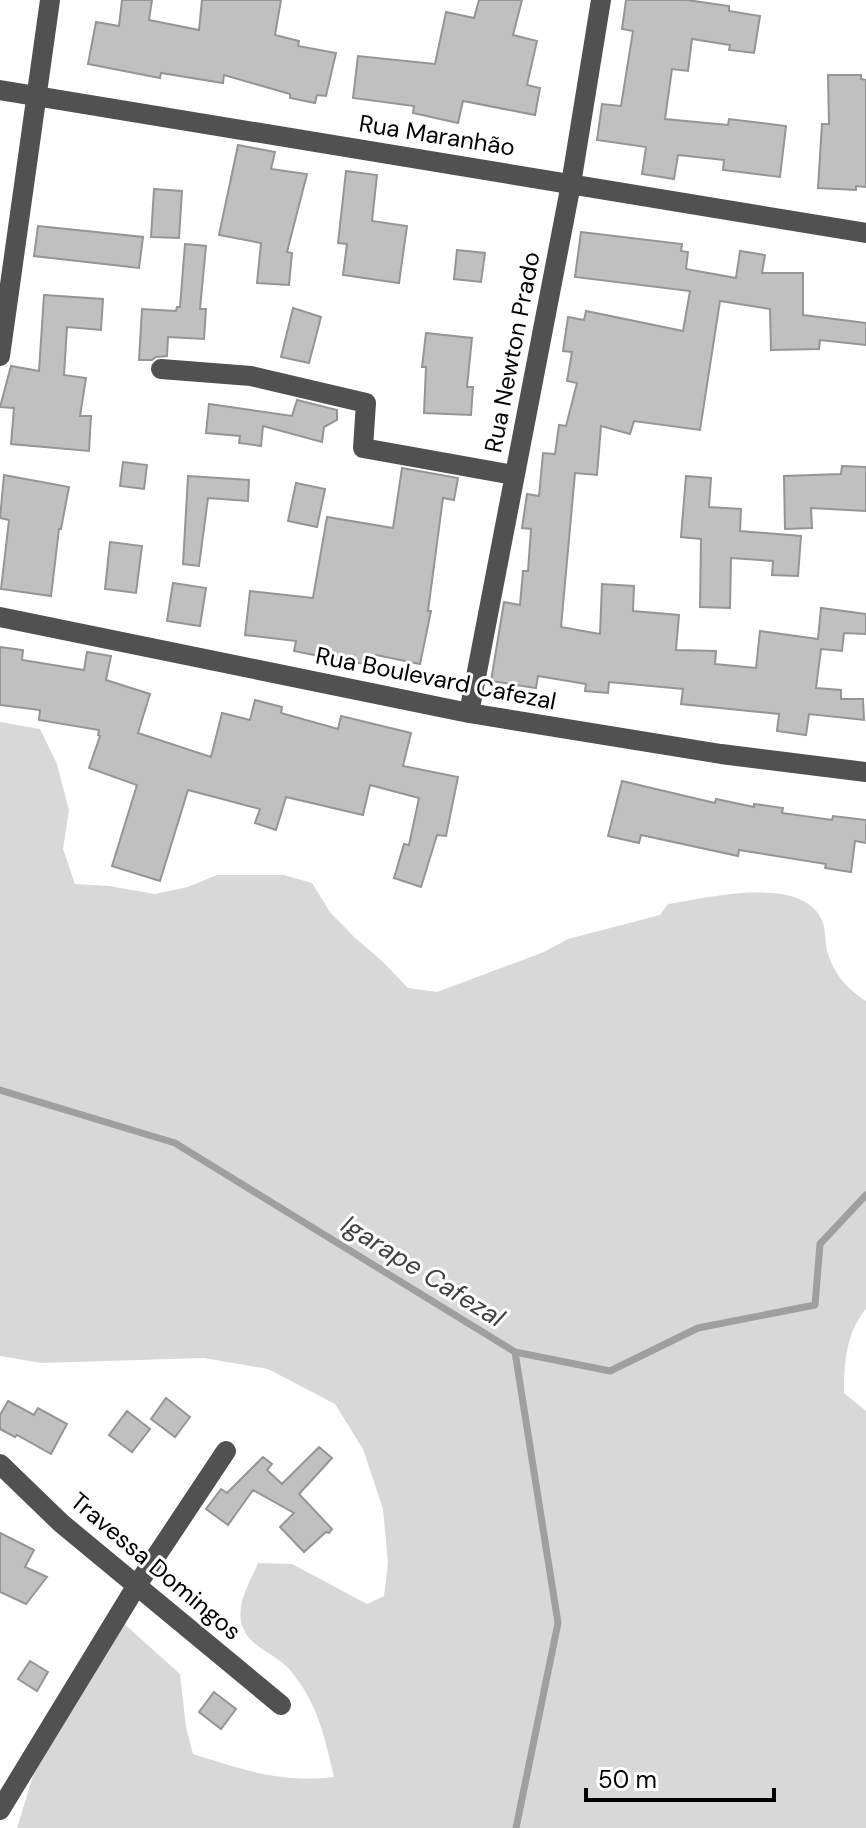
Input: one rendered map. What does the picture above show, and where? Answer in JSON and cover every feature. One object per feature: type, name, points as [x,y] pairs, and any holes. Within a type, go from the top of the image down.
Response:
[{"type":"street","points":[[1,343],[50,0]]},
{"type":"street","name":"Rua Newton Prado","points":[[469,713],[571,184],[601,0]]},
{"type":"street","name":"Rua Maranhão","points":[[0,90],[866,233]]},
{"type":"street","points":[[161,369],[251,376],[366,403],[363,448],[514,475]]},
{"type":"street","name":"Rua Boulevard Cafezal","points":[[0,617],[469,713],[721,754],[866,772]]},
{"type":"street","points":[[0,1810],[137,1585],[226,1451]]},
{"type":"street","name":"Travessa Domingos","points":[[0,1464],[61,1523],[281,1705]]},
{"type":"shaded area","points":[[0,722],[40,729],[57,764],[69,810],[63,849],[75,884],[155,894],[188,887],[217,875],[284,875],[312,883],[330,912],[408,988],[437,992],[544,952],[568,939],[660,915],[668,904],[754,892],[797,898],[813,908],[823,923],[827,950],[834,968],[848,987],[866,1001],[866,1309],[850,1338],[844,1393],[866,1411],[866,1828],[17,1828],[36,1766],[121,1621],[180,1674],[186,1727],[193,1754],[279,1777],[334,1777],[323,1733],[307,1694],[289,1669],[247,1635],[241,1620],[242,1603],[258,1563],[292,1564],[367,1604],[384,1596],[388,1563],[383,1509],[363,1449],[335,1404],[268,1369],[204,1358],[41,1363],[0,1356]]},
{"type":"building","points":[[122,0],[152,0],[149,20],[199,30],[202,0],[281,0],[275,35],[299,41],[298,46],[336,53],[326,96],[317,95],[315,103],[290,98],[290,94],[224,75],[223,83],[161,73],[160,78],[88,64],[96,22],[119,26]]},
{"type":"building","points":[[479,0],[522,0],[513,35],[537,41],[527,85],[540,88],[535,115],[463,101],[458,123],[413,113],[414,106],[353,98],[358,56],[435,64],[446,12],[474,18]]},
{"type":"building","points":[[626,0],[687,0],[729,6],[729,11],[760,16],[754,53],[729,50],[730,45],[692,39],[688,71],[672,69],[665,119],[728,125],[729,119],[786,126],[780,177],[723,170],[724,160],[678,155],[674,179],[642,174],[646,147],[597,140],[602,104],[621,106],[633,31],[622,29]]},
{"type":"building","points":[[828,75],[861,75],[861,79],[866,80],[866,187],[856,186],[856,190],[818,188],[822,124],[829,124]]},
{"type":"building","points":[[238,145],[275,152],[271,169],[307,174],[287,252],[292,253],[289,285],[257,283],[261,243],[219,235]]},
{"type":"building","points":[[346,171],[377,175],[372,221],[407,226],[399,283],[343,275],[347,244],[338,243]]},
{"type":"building","points":[[154,189],[182,191],[179,238],[151,237]]},
{"type":"building","points":[[38,226],[143,237],[139,268],[34,256]]},
{"type":"building","points":[[581,232],[682,244],[681,251],[688,252],[686,269],[736,278],[740,251],[765,255],[762,273],[803,273],[803,315],[866,323],[866,345],[820,340],[819,349],[771,350],[770,309],[720,301],[700,430],[634,421],[630,434],[601,426],[597,475],[575,473],[561,627],[600,634],[602,584],[634,586],[633,611],[679,615],[676,650],[716,651],[715,664],[756,668],[760,631],[818,639],[821,608],[866,614],[866,634],[844,633],[842,651],[821,649],[816,688],[841,690],[841,699],[863,699],[864,720],[809,714],[806,735],[777,731],[779,714],[681,704],[683,689],[609,682],[608,693],[585,691],[586,684],[538,676],[536,688],[491,681],[504,602],[520,605],[523,571],[528,571],[531,529],[522,528],[527,494],[539,496],[543,453],[555,454],[559,425],[566,426],[577,383],[567,381],[572,352],[563,351],[568,317],[584,320],[586,311],[683,331],[690,291],[575,277]]},
{"type":"building","points":[[185,244],[206,246],[200,309],[206,309],[204,339],[168,337],[167,356],[139,360],[142,309],[176,311],[180,307]]},
{"type":"building","points":[[457,250],[485,253],[481,282],[454,279]]},
{"type":"building","points":[[44,295],[103,299],[101,330],[67,327],[64,375],[86,378],[80,416],[91,416],[89,451],[11,444],[14,408],[0,407],[11,366],[39,371]]},
{"type":"building","points":[[293,308],[321,317],[309,363],[281,357]]},
{"type":"building","points":[[426,333],[472,338],[467,387],[473,387],[471,415],[424,413],[426,367],[422,367]]},
{"type":"building","points":[[297,400],[337,410],[337,420],[324,427],[322,442],[263,426],[261,446],[239,443],[240,436],[206,433],[209,404],[292,416]]},
{"type":"building","points":[[123,462],[147,465],[144,489],[120,486]]},
{"type":"building","points":[[842,466],[866,467],[866,511],[811,508],[812,528],[785,529],[784,476],[841,474]]},
{"type":"building","points":[[402,468],[458,478],[454,500],[443,498],[428,611],[431,611],[420,664],[376,655],[375,665],[349,662],[294,651],[296,641],[245,635],[250,591],[313,598],[327,517],[393,528]]},
{"type":"building","points":[[4,475],[69,487],[59,529],[51,596],[1,589],[9,520],[0,518]]},
{"type":"building","points":[[188,476],[249,480],[248,501],[208,498],[199,566],[183,564]]},
{"type":"building","points":[[686,476],[711,478],[709,507],[741,509],[740,531],[801,536],[798,576],[772,575],[773,561],[731,558],[730,608],[700,607],[701,539],[681,537]]},
{"type":"building","points":[[296,483],[325,489],[317,527],[288,521]]},
{"type":"building","points":[[110,542],[142,546],[136,593],[105,589]]},
{"type":"building","points":[[173,583],[206,588],[200,626],[167,621]]},
{"type":"building","points":[[0,647],[23,650],[22,660],[84,670],[87,652],[111,656],[106,680],[150,694],[138,733],[211,757],[222,713],[250,720],[255,700],[282,707],[281,713],[338,729],[341,716],[411,733],[403,766],[458,777],[446,836],[437,835],[421,887],[394,878],[404,844],[409,845],[419,798],[370,785],[363,815],[286,797],[276,830],[255,823],[260,809],[188,790],[160,881],[112,866],[137,785],[89,768],[100,736],[99,730],[39,720],[40,710],[0,705]]},
{"type":"building","points":[[622,781],[715,803],[716,799],[754,807],[754,804],[783,808],[782,813],[832,820],[833,816],[866,820],[866,843],[855,841],[851,872],[825,868],[826,864],[739,850],[738,856],[641,835],[639,843],[608,836]]},
{"type":"building","points":[[166,1398],[190,1417],[175,1437],[151,1419]]},
{"type":"building","points":[[8,1401],[34,1415],[38,1408],[67,1424],[51,1454],[0,1429],[0,1415]]},
{"type":"building","points":[[127,1411],[150,1429],[132,1452],[109,1435]]},
{"type":"building","points":[[319,1447],[332,1458],[299,1494],[332,1529],[304,1552],[280,1527],[294,1513],[253,1490],[228,1525],[206,1509],[221,1489],[227,1493],[263,1457],[272,1464],[267,1470],[282,1484]]},
{"type":"building","points":[[0,1533],[34,1550],[25,1567],[47,1577],[26,1604],[0,1592]]},
{"type":"building","points":[[30,1661],[48,1672],[37,1691],[18,1679]]},
{"type":"building","points":[[214,1692],[236,1709],[221,1729],[199,1712]]},
{"type":"waterway","name":"Igarape Cafezal","points":[[0,1090],[175,1143],[515,1352],[558,1623],[516,1828]]},
{"type":"waterway","points":[[515,1352],[610,1371],[698,1328],[815,1305],[820,1244],[866,1195]]}]
